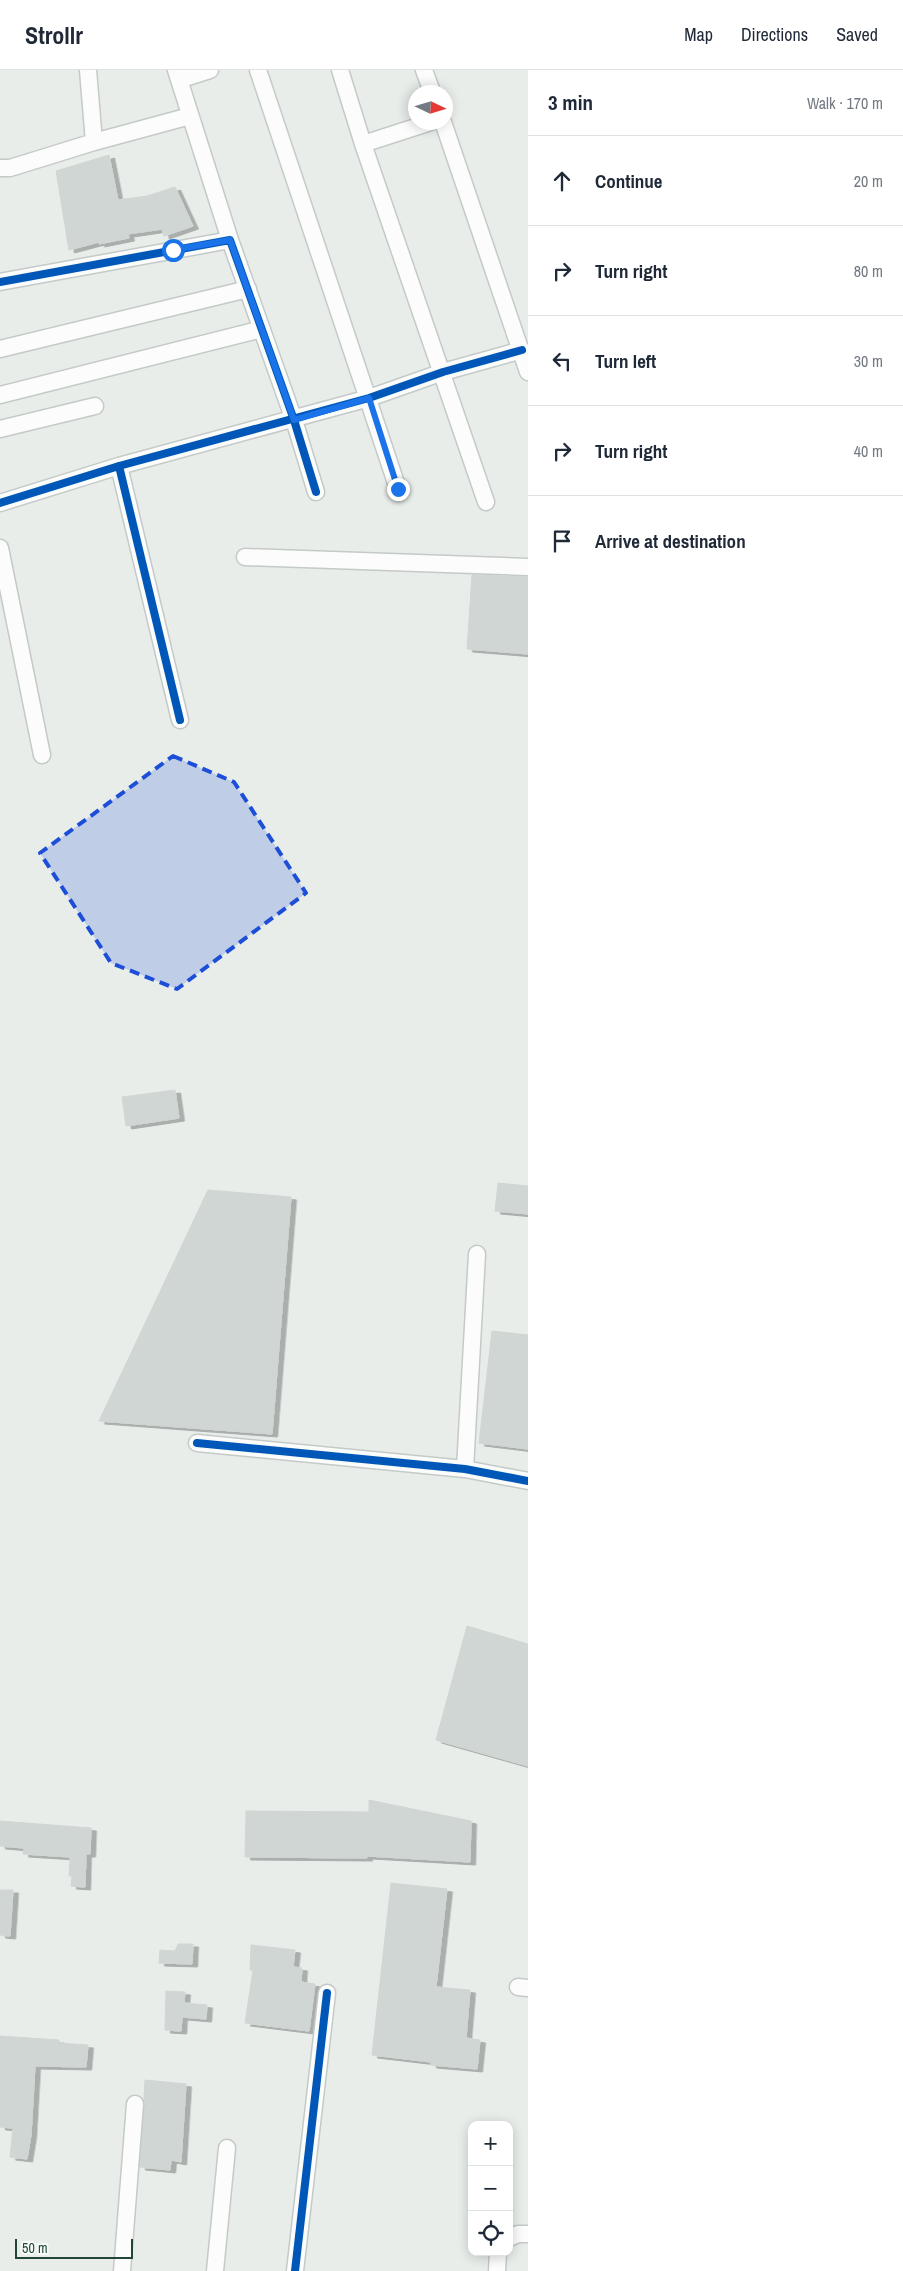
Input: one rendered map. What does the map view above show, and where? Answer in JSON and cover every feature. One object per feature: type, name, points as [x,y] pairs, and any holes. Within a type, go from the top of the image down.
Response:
[{"type":"street","points":[[88,70],[94,142]]},
{"type":"street","points":[[210,70],[178,75],[230,240],[294,420],[316,492]]},
{"type":"street","points":[[258,70],[398,489]]},
{"type":"street","points":[[340,70],[363,144],[443,372],[486,502]]},
{"type":"street","points":[[424,70],[429,85]]},
{"type":"street","points":[[0,168],[10,168],[94,142],[190,116]]},
{"type":"street","points":[[363,144],[408,129]]},
{"type":"street","points":[[446,130],[528,372]]},
{"type":"street","points":[[0,282],[230,240]]},
{"type":"street","points":[[0,349],[248,289]]},
{"type":"street","points":[[0,395],[262,329]]},
{"type":"street","points":[[0,503],[119,466],[294,420],[369,398],[443,372],[522,350]]},
{"type":"street","points":[[0,429],[95,406]]},
{"type":"street","points":[[119,466],[180,720]]},
{"type":"street","points":[[0,548],[42,755]]},
{"type":"street","points":[[245,557],[528,567]]},
{"type":"street","points":[[465,1469],[477,1254]]},
{"type":"street","points":[[197,1443],[465,1469],[528,1481]]},
{"type":"street","points":[[295,2271],[327,1992]]},
{"type":"street","points":[[122,2271],[135,2104]]},
{"type":"street","points":[[215,2271],[227,2148]]},
{"type":"street","points":[[513,2236],[528,2234]]},
{"type":"street","points":[[497,2271],[498,2256]]},
{"type":"highlighted area","points":[[173,756],[234,782],[306,893],[177,989],[111,963],[40,853]]},
{"type":"building","points":[[109,155],[118,200],[147,196],[175,187],[193,226],[164,236],[162,229],[128,234],[129,238],[99,244],[99,242],[69,250],[56,171]]},
{"type":"building","points":[[472,575],[528,577],[528,654],[467,649]]},
{"type":"building","points":[[175,1090],[179,1118],[126,1126],[122,1097]]},
{"type":"building","points":[[498,1183],[528,1186],[528,1214],[495,1211]]},
{"type":"building","points":[[208,1190],[291,1197],[272,1434],[99,1421]]},
{"type":"building","points":[[492,1331],[528,1335],[528,1449],[479,1443]]},
{"type":"building","points":[[467,1626],[528,1644],[528,1766],[436,1740]]},
{"type":"building","points":[[369,1800],[471,1821],[470,1862],[367,1856],[367,1858],[245,1857],[246,1811],[369,1812]]},
{"type":"building","points":[[0,1821],[91,1828],[90,1854],[86,1854],[85,1887],[71,1886],[72,1876],[69,1876],[70,1857],[23,1854],[24,1848],[0,1846]]},
{"type":"building","points":[[391,1883],[447,1889],[436,1987],[470,1990],[466,2038],[480,2040],[477,2069],[431,2065],[431,2062],[372,2055]]},
{"type":"building","points":[[0,1890],[13,1890],[10,1936],[0,1935]]},
{"type":"building","points":[[178,1944],[193,1944],[192,1964],[159,1963],[160,1950],[175,1951]]},
{"type":"building","points":[[251,1945],[295,1950],[293,1967],[302,1968],[301,1982],[315,1984],[309,2031],[245,2023],[253,1970],[250,1970]]},
{"type":"building","points":[[166,1991],[185,1992],[184,2003],[207,2005],[206,2019],[182,2017],[181,2031],[165,2030]]},
{"type":"building","points":[[0,2036],[59,2040],[59,2043],[88,2045],[86,2067],[35,2066],[31,2135],[27,2159],[10,2157],[13,2128],[0,2127]]},
{"type":"building","points":[[145,2080],[186,2084],[181,2162],[171,2160],[170,2170],[140,2167]]},
{"type":"cycle path","points":[[0,282],[230,240],[294,420],[316,492]]},
{"type":"cycle path","points":[[0,503],[119,466],[369,398],[443,372],[522,350]]},
{"type":"cycle path","points":[[119,466],[180,720]]},
{"type":"cycle path","points":[[197,1443],[465,1469],[528,1481]]},
{"type":"cycle path","points":[[295,2271],[327,1993]]},
{"type":"route","points":[[173,250],[230,240],[294,420],[369,398],[398,489]]}]
